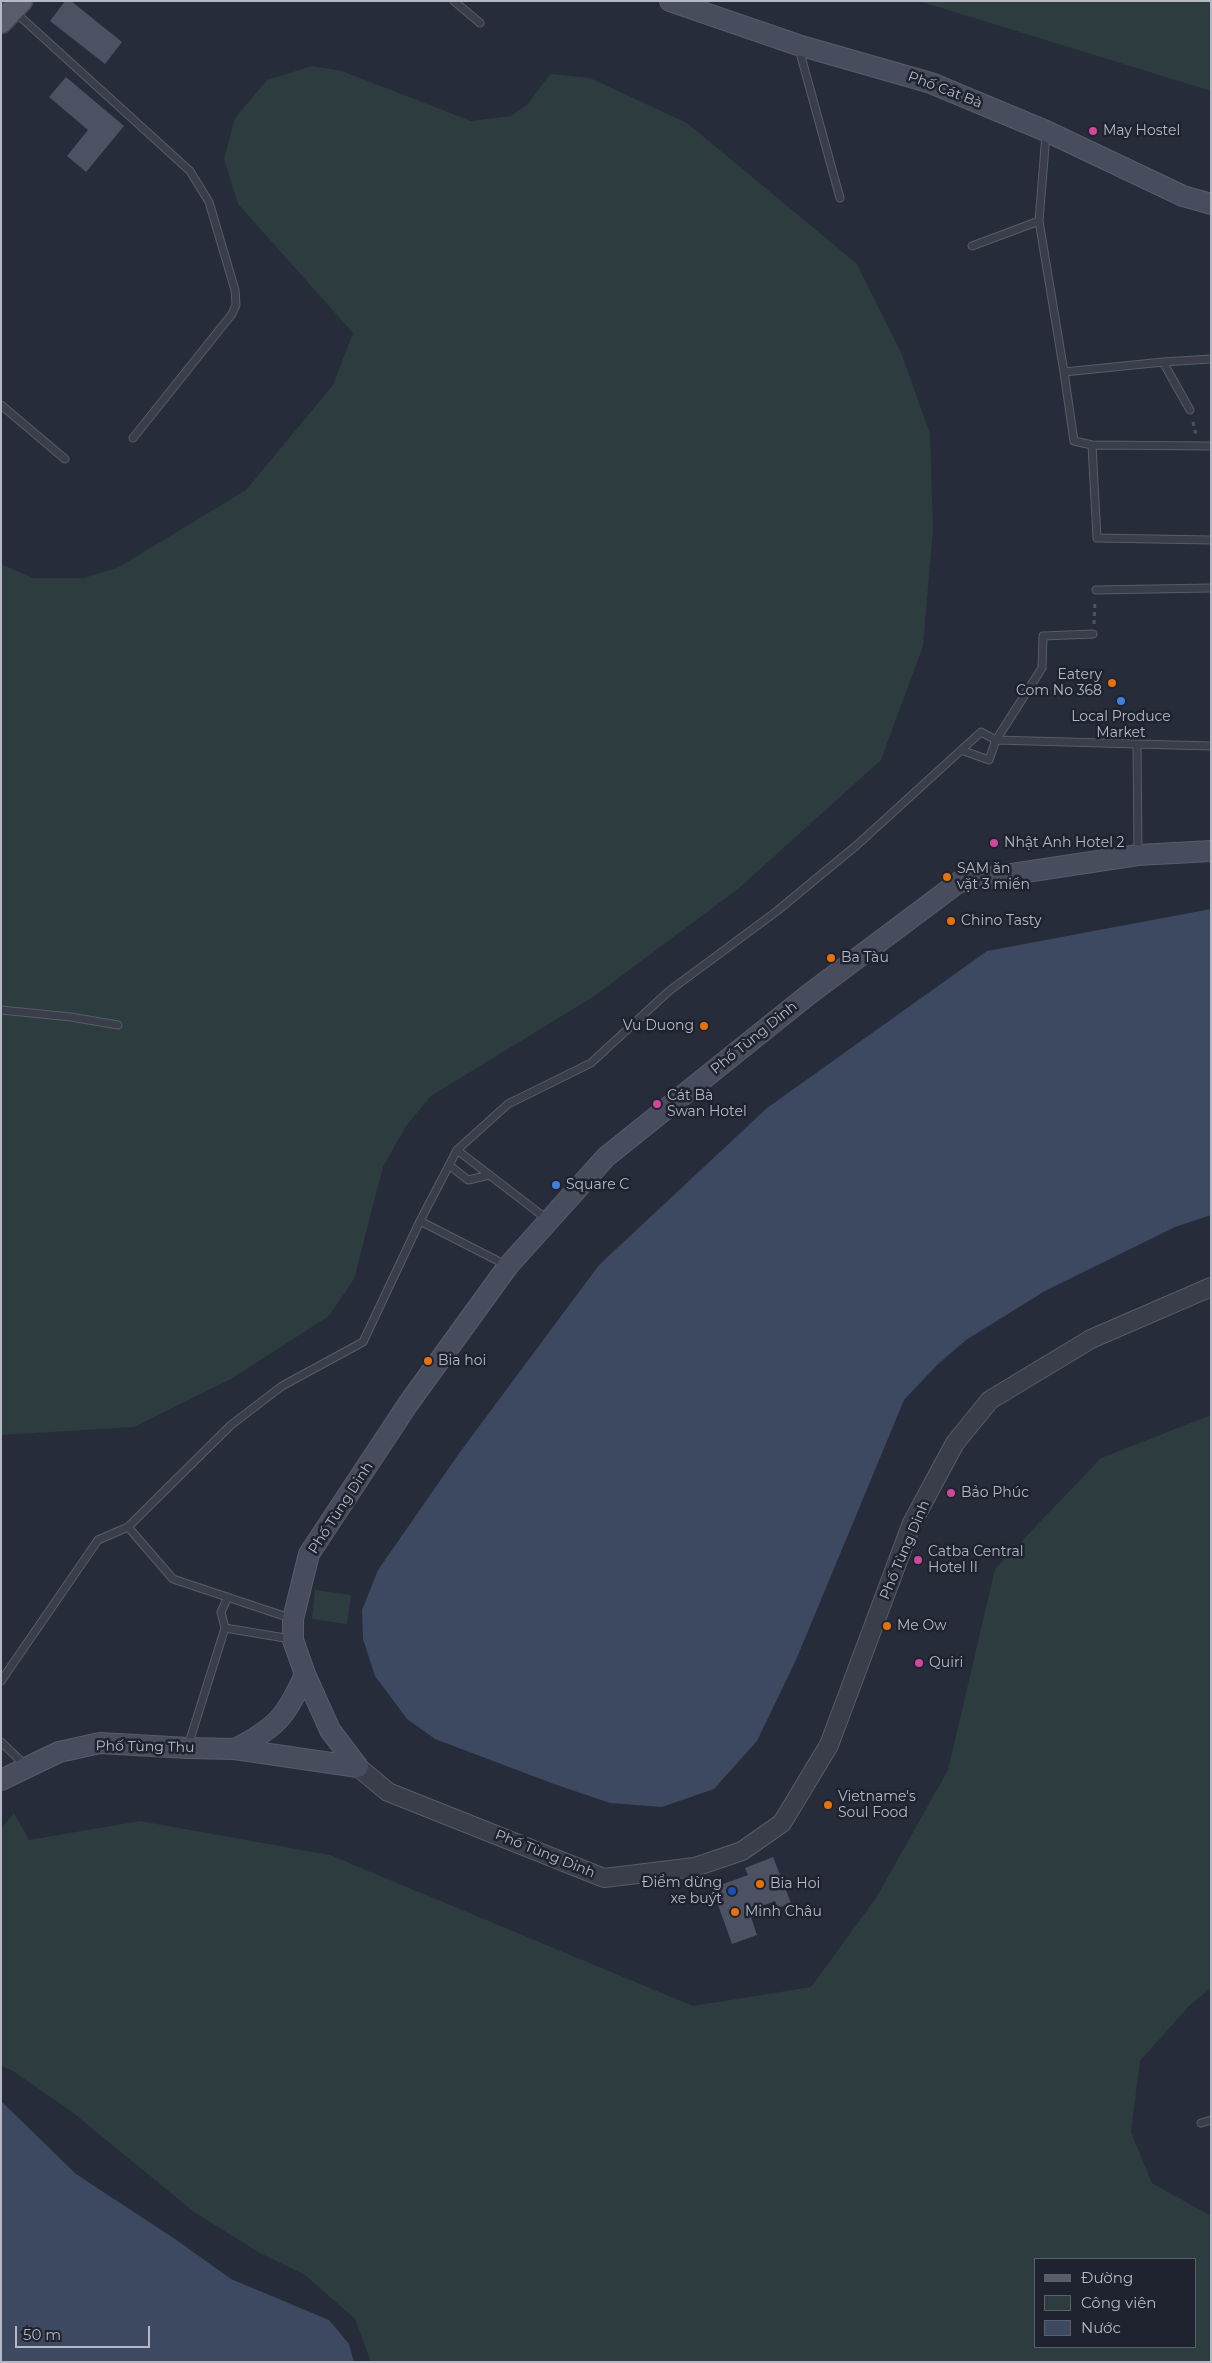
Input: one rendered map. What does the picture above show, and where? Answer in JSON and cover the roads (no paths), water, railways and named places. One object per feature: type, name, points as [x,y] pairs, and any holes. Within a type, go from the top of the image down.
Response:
[{"type":"main road","name":"Phố Cát Bà","points":[[670,1],[798,45],[931,82],[1046,131],[1182,196],[1211,204]]},
{"type":"main road","name":"Phố Tùng Dinh","points":[[358,1767],[330,1730],[292,1640],[293,1619],[309,1554],[408,1404],[508,1266],[606,1157],[808,995],[959,882],[1138,855],[1211,851]]},
{"type":"main road","points":[[235,1749],[258,1737],[276,1724],[291,1705],[305,1674]]},
{"type":"main road","name":"Phố Tùng Thu","points":[[1,1780],[26,1766],[59,1752],[100,1743],[235,1749],[358,1767]]},
{"type":"street","name":"Phố Tùng Dinh","points":[[358,1767],[388,1792],[604,1878],[695,1867],[742,1851],[782,1823],[829,1745],[912,1523],[955,1443],[990,1400],[1091,1339],[1211,1287]]},
{"type":"lane","points":[[454,1],[480,23]]},
{"type":"lane","points":[[12,11],[190,171],[209,202],[235,290],[236,305],[232,314],[133,438]]},
{"type":"lane","points":[[798,45],[840,198]]},
{"type":"lane","points":[[1046,131],[1039,221],[1074,441],[1092,445],[1211,446]]},
{"type":"lane","points":[[972,246],[1039,221]]},
{"type":"lane","points":[[1064,372],[1211,359]]},
{"type":"lane","points":[[1163,362],[1190,410]]},
{"type":"lane","points":[[1,405],[65,459]]},
{"type":"lane","points":[[1092,445],[1097,538],[1211,540]]},
{"type":"lane","points":[[1096,590],[1211,588]]},
{"type":"lane","points":[[961,750],[989,760],[996,740],[1042,668],[1043,636],[1093,634]]},
{"type":"lane","points":[[1,1681],[98,1540],[128,1527],[231,1425],[282,1386],[363,1342],[420,1221],[458,1150],[508,1104],[591,1063],[669,991],[777,911],[857,844],[981,732],[996,740],[1211,746]]},
{"type":"lane","points":[[1137,744],[1138,855]]},
{"type":"lane","points":[[1,1010],[71,1017],[118,1025]]},
{"type":"lane","points":[[458,1150],[549,1220]]},
{"type":"lane","points":[[449,1165],[468,1180],[490,1175]]},
{"type":"lane","points":[[420,1221],[508,1266]]},
{"type":"lane","points":[[128,1527],[173,1578],[293,1619]]},
{"type":"lane","points":[[188,1748],[225,1628],[221,1612],[228,1597]]},
{"type":"lane","points":[[225,1628],[292,1640]]},
{"type":"lane","points":[[1,1742],[26,1766]]},
{"type":"lane","points":[[1201,2123],[1211,2120]]},
{"type":"water","points":[[1211,909],[1211,1215],[1175,1227],[1045,1291],[966,1340],[937,1365],[904,1400],[796,1660],[757,1741],[714,1789],[662,1807],[610,1803],[435,1739],[407,1719],[375,1676],[363,1639],[362,1610],[378,1570],[460,1452],[599,1265],[767,1108],[987,951]]},
{"type":"water","points":[[1,2101],[76,2174],[175,2239],[231,2279],[329,2320],[349,2344],[354,2362],[1,2362]]},
{"type":"place","name":"May Hostel","points":[[1093,131]]},
{"type":"place","name":"Eatery Com No 368","points":[[1112,683]]},
{"type":"place","name":"Local Produce Market","points":[[1121,701]]},
{"type":"place","name":"Nhật Anh Hotel 2","points":[[994,843]]},
{"type":"place","name":"SAM ăn vặt 3 miền","points":[[947,877]]},
{"type":"place","name":"Chino Tasty","points":[[951,921]]},
{"type":"place","name":"Ba Tàu","points":[[831,958]]},
{"type":"place","name":"Vu Duong","points":[[704,1026]]},
{"type":"place","name":"Cát Bà Swan Hotel","points":[[657,1104]]},
{"type":"place","name":"Square C","points":[[556,1185]]},
{"type":"place","name":"Bia hoi","points":[[428,1361]]},
{"type":"place","name":"Bảo Phúc","points":[[951,1493]]},
{"type":"place","name":"Catba Central Hotel II","points":[[918,1560]]},
{"type":"place","name":"Me Ow","points":[[887,1626]]},
{"type":"place","name":"Quiri","points":[[919,1663]]},
{"type":"place","name":"Vietname's Soul Food","points":[[828,1805]]},
{"type":"place","name":"Bia Hoi","points":[[760,1884]]},
{"type":"place","name":"Điểm dừng xe buýt","points":[[732,1891]]},
{"type":"place","name":"Minh Châu","points":[[735,1912]]}]
